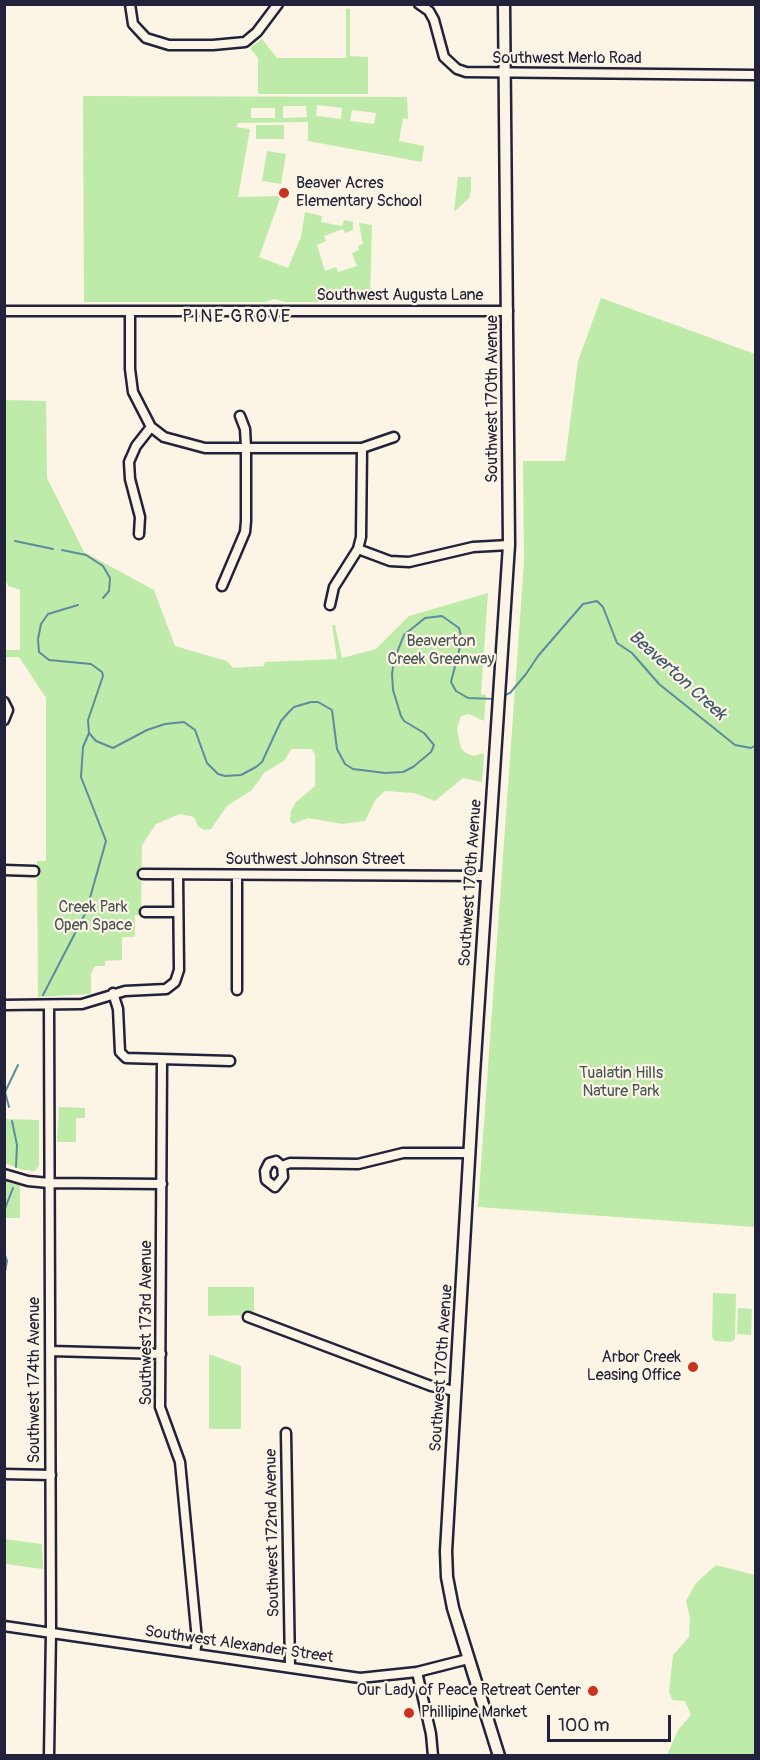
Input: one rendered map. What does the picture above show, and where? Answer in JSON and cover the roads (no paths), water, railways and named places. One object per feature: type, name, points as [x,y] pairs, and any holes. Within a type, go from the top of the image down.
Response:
[{"type":"main road","name":"Southwest 170th Avenue","points":[[499,1755],[490,1718],[468,1659],[453,1607],[447,1567],[448,1498],[509,545],[504,4]]},
{"type":"street","points":[[130,4],[133,24],[146,38],[169,45],[230,45],[250,38],[278,4]]},
{"type":"street","name":"Southwest Merlo Road","points":[[419,4],[429,12],[434,20],[441,50],[451,65],[466,72],[756,75]]},
{"type":"street","name":"Southwest Augusta Lane","points":[[4,311],[508,311]]},
{"type":"street","points":[[130,311],[133,392],[151,427],[164,437],[183,444],[205,448],[362,448],[394,437]]},
{"type":"street","points":[[222,586],[245,532],[246,447],[245,429],[240,416]]},
{"type":"street","points":[[139,534],[140,517],[129,479],[129,462],[136,446],[151,427]]},
{"type":"street","points":[[330,605],[334,586],[358,549],[362,519],[362,448]]},
{"type":"street","points":[[358,549],[390,561],[408,562],[473,547],[509,545]]},
{"type":"street","points":[[4,702],[8,710],[4,720]]},
{"type":"street","points":[[4,870],[34,871]]},
{"type":"street","name":"Southwest Johnson Street","points":[[143,874],[487,876]]},
{"type":"street","points":[[237,874],[237,990]]},
{"type":"street","points":[[4,1005],[82,1004],[113,993],[166,989],[175,982],[179,969],[178,875]]},
{"type":"street","points":[[145,912],[178,912]]},
{"type":"street","points":[[113,993],[118,1009],[119,1048],[122,1056],[131,1060],[230,1061]]},
{"type":"street","name":"Southwest 174th Avenue","points":[[49,1755],[51,1632],[50,1005]]},
{"type":"street","name":"Southwest 173rd Avenue","points":[[162,1060],[160,1407],[178,1455],[181,1472],[197,1640],[195,1654]]},
{"type":"street","points":[[282,1166],[290,1163],[358,1164],[404,1153],[470,1153]]},
{"type":"street","points":[[4,1174],[28,1181],[49,1183],[162,1184]]},
{"type":"street","points":[[248,1317],[431,1386],[455,1390]]},
{"type":"street","points":[[51,1351],[161,1354]]},
{"type":"street","name":"Southwest 172nd Avenue","points":[[286,1433],[290,1667]]},
{"type":"street","points":[[4,1474],[51,1475]]},
{"type":"street","name":"Southwest Alexander Street","points":[[4,1626],[360,1678],[417,1672],[468,1659]]},
{"type":"street","points":[[417,1672],[431,1734],[433,1755]]},
{"type":"waterway","name":"Beaverton Creek","points":[[15,541],[53,549]]},
{"type":"waterway","name":"Beaverton Creek","points":[[62,550],[86,555],[103,566],[110,578],[109,591],[103,598]]},
{"type":"waterway","name":"Beaverton Creek","points":[[502,696],[510,693],[538,656],[583,604],[597,601],[603,607],[617,643],[632,653],[659,684],[735,745],[751,748],[756,745]]},
{"type":"waterway","name":"Beaverton Creek","points":[[78,605],[48,614],[41,624],[38,639],[39,652],[49,660],[91,664],[102,672],[103,676],[88,720],[89,733],[96,741],[113,748],[147,730],[165,724],[184,722],[195,730],[207,763],[218,774],[225,776],[241,775],[262,762],[281,721],[294,707],[311,702],[318,702],[332,710],[337,749],[345,764],[353,769],[385,773],[403,772],[413,767],[431,752],[434,745],[424,733],[404,721],[401,716],[393,690],[392,674],[394,660],[404,635],[425,618],[442,616],[459,628],[462,639],[451,682],[456,691],[468,698],[494,699]]},
{"type":"waterway","points":[[43,995],[86,912],[106,841],[81,777],[83,747],[89,733]]},
{"type":"waterway","points":[[9,1107],[5,1092],[18,1065]]},
{"type":"waterway","points":[[12,1121],[17,1145],[16,1167]]},
{"type":"waterway","points":[[4,1211],[13,1188]]},
{"type":"waterway","points":[[4,1252],[7,1261],[4,1277]]},
{"type":"place","name":"Beaver Acres Elementary School","points":[[284,193]]},
{"type":"place","name":"Arbor Creek Leasing Office","points":[[693,1367]]},
{"type":"place","name":"Our Lady of Peace Retreat Center","points":[[593,1691]]},
{"type":"place","name":"Phillipine Market","points":[[409,1713]]},
{"type":"district","name":"PINE GROVE","points":[[237,317]]},
{"type":"park label","name":"Beaverton Creek Greenway","points":[[441,651]]},
{"type":"park label","name":"Creek Park Open Space","points":[[93,917]]},
{"type":"park label","name":"Tualatin Hills Nature Park","points":[[621,1083]]}]
